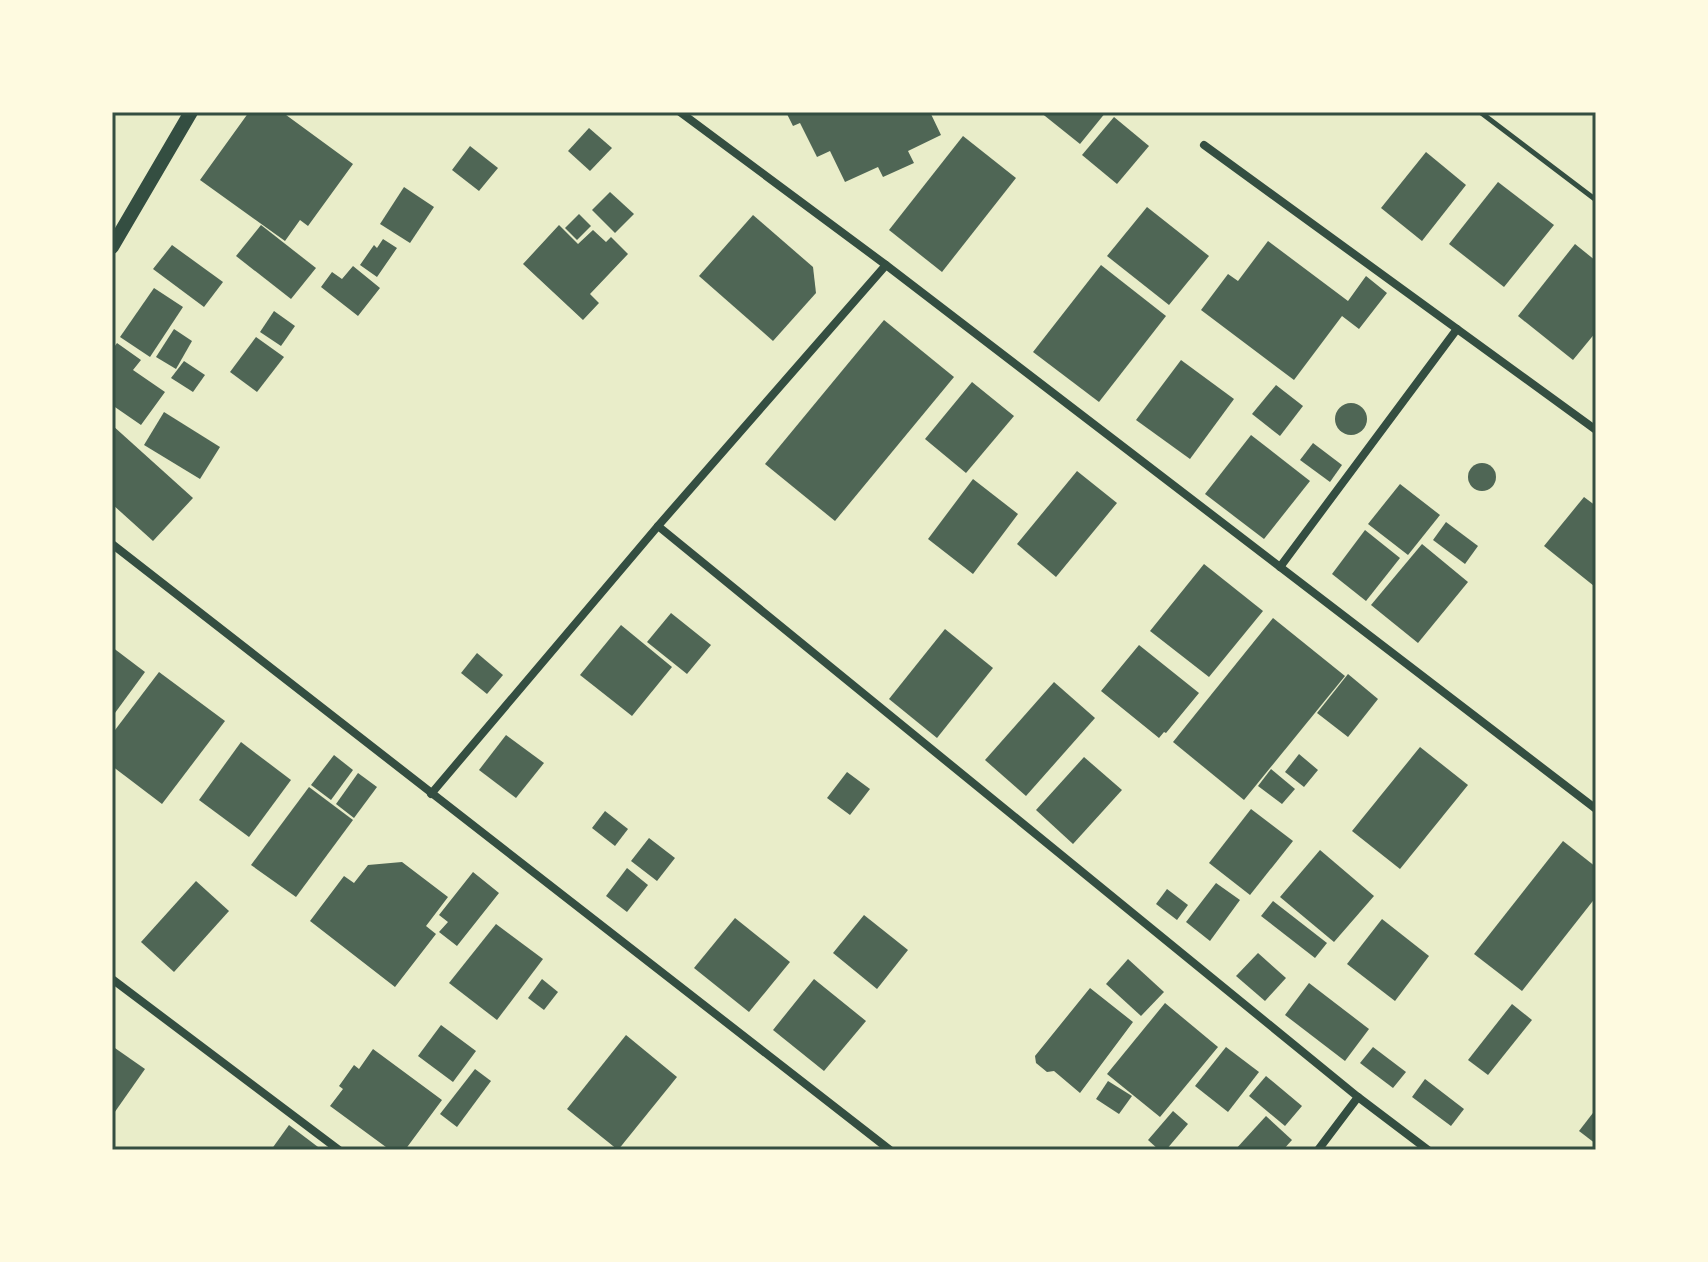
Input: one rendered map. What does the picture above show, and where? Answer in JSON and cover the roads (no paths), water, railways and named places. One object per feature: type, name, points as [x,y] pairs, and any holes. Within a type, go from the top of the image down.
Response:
[{"type":"street","points":[[112,247],[191,112]]},
{"type":"street","points":[[680,112],[886,265],[1596,809]]},
{"type":"street","points":[[1204,145],[1596,430]]},
{"type":"street","points":[[431,794],[658,526],[886,265]]},
{"type":"street","points":[[1280,567],[1457,329]]},
{"type":"street","points":[[658,526],[1358,1097],[1428,1150]]},
{"type":"street","points":[[112,544],[890,1150]]},
{"type":"street","points":[[112,979],[339,1150]]},
{"type":"street","points":[[1318,1150],[1358,1097]]}]
